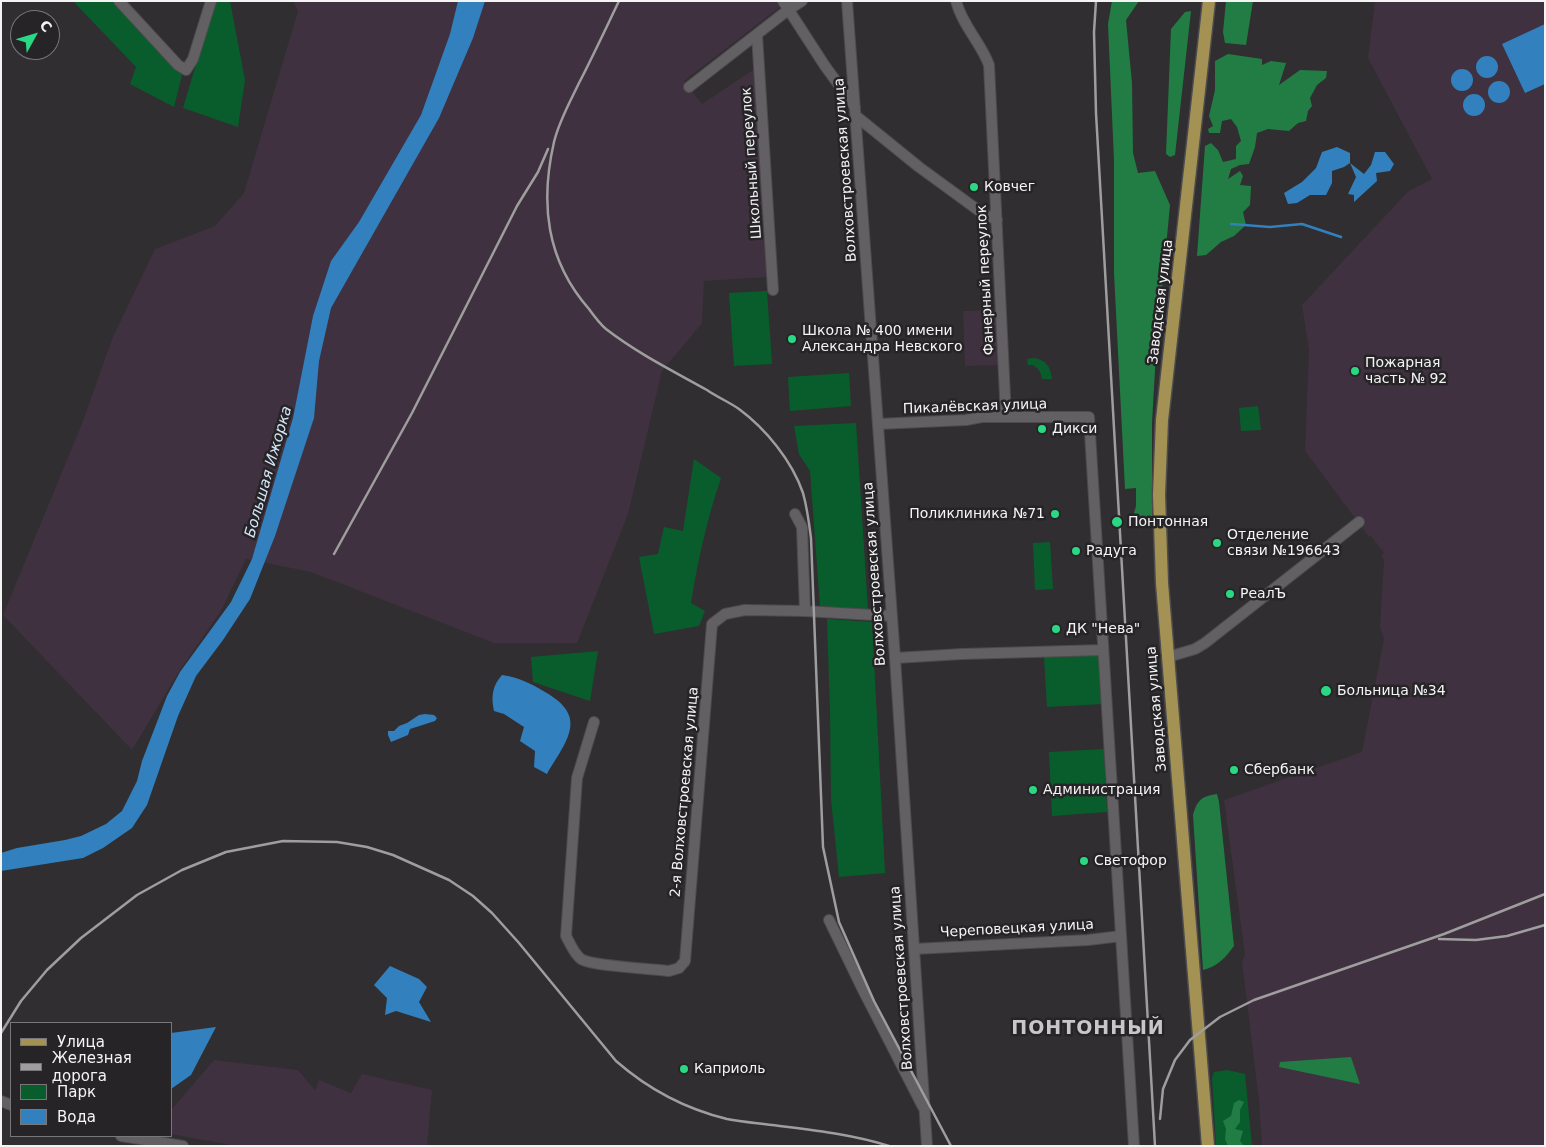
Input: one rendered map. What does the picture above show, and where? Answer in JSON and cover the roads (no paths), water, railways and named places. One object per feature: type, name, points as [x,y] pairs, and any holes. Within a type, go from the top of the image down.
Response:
[{"type":"main road","name":"Заводская улица","points":[[1208,1146],[1159,529],[1160,460],[1169,354],[1209,1]]},
{"type":"street","points":[[119,1],[178,65],[186,70],[193,60],[211,1]]},
{"type":"street","points":[[689,87],[757,35],[786,6],[802,1]]},
{"type":"street","name":"Волховстроевская улица","points":[[847,1],[895,658],[927,1146]]},
{"type":"street","name":"Фанерный переулок","points":[[956,1],[959,12],[984,52],[989,65],[1006,417]]},
{"type":"street","points":[[786,6],[856,112],[935,178],[982,213],[997,220]]},
{"type":"street","name":"Школьный переулок","points":[[757,35],[773,290]]},
{"type":"street","name":"Пикалёвская улица","points":[[878,424],[1006,417],[1089,417],[1103,650]]},
{"type":"street","points":[[795,514],[802,527],[805,611],[891,616]]},
{"type":"street","points":[[1168,657],[1195,649],[1205,643],[1359,522]]},
{"type":"street","name":"2-я Волховстроевская улица","points":[[594,722],[578,778],[566,936],[571,947],[581,959],[594,963],[670,971],[679,968],[685,961],[712,624],[725,614],[745,610],[805,611]]},
{"type":"street","points":[[895,658],[1103,650],[1134,1146]]},
{"type":"street","points":[[829,920],[925,1112]]},
{"type":"street","name":"Череповецкая улица","points":[[914,949],[1088,940],[1121,936]]},
{"type":"street","points":[[127,1137],[183,1146]]},
{"type":"water","points":[[458,1],[485,1],[473,38],[439,118],[331,308],[319,361],[314,418],[275,536],[250,599],[196,676],[178,716],[147,805],[132,828],[103,848],[83,858],[1,871],[1,853],[17,848],[81,836],[106,824],[122,811],[137,781],[142,761],[167,696],[180,672],[231,602],[252,559],[293,418],[313,316],[331,261],[359,222],[421,115],[450,34]]},
{"type":"water","points":[[1545,24],[1545,84],[1525,93],[1502,44]]},
{"type":"water","points":[[1487,56],[1497,63],[1498,67],[1491,77],[1487,78],[1477,71],[1476,67],[1483,57]]},
{"type":"water","points":[[1462,69],[1472,76],[1473,80],[1466,90],[1462,91],[1452,84],[1451,80],[1458,70]]},
{"type":"water","points":[[1499,81],[1509,88],[1510,92],[1503,102],[1499,103],[1489,96],[1488,92],[1495,82]]},
{"type":"water","points":[[1474,94],[1484,101],[1485,105],[1478,115],[1474,116],[1464,109],[1463,105],[1470,95]]},
{"type":"water","points":[[1337,147],[1350,153],[1350,163],[1332,171],[1332,183],[1326,195],[1310,195],[1297,203],[1288,204],[1284,193],[1302,182],[1316,168],[1322,152]]},
{"type":"water","points":[[1375,152],[1385,152],[1394,164],[1390,171],[1376,173],[1377,181],[1354,202],[1354,195],[1348,194],[1356,177],[1350,163],[1364,174],[1371,165]]},
{"type":"water","points":[[502,675],[519,679],[545,692],[559,701],[567,711],[570,720],[570,730],[567,740],[547,774],[534,767],[535,751],[520,741],[524,727],[504,714],[494,711],[493,692],[496,683]]},
{"type":"water","points":[[419,715],[434,715],[437,718],[435,721],[410,729],[408,735],[391,742],[388,731],[394,731],[399,726]]},
{"type":"water","points":[[390,966],[419,979],[427,987],[419,1002],[431,1022],[396,1011],[385,1015],[387,998],[374,985]]},
{"type":"water","points":[[216,1027],[191,1075],[172,1088],[172,1033]]},
{"type":"waterway","points":[[1231,224],[1270,227],[1302,224],[1341,237]]},
{"type":"railway","points":[[619,1],[565,112],[554,142],[548,187],[548,209],[555,251],[563,271],[575,290],[604,327],[643,354],[739,409],[759,426],[777,446],[798,481],[806,504],[811,538],[823,847],[839,922],[874,1001],[951,1146]]},
{"type":"railway","points":[[1096,1],[1094,32],[1096,113],[1155,1146]]},
{"type":"railway","points":[[334,554],[412,413],[517,206],[538,172],[548,149]]},
{"type":"railway","points":[[1,1033],[21,1001],[47,970],[81,938],[137,895],[182,870],[226,852],[283,841],[337,842],[367,847],[393,855],[449,880],[473,896],[492,913],[519,943],[616,1061],[668,1097],[697,1110],[727,1119],[831,1133],[889,1146]]},
{"type":"railway","points":[[1160,1119],[1163,1089],[1175,1060],[1190,1040],[1220,1017],[1254,1000],[1444,934],[1545,894]]},
{"type":"railway","points":[[1439,939],[1476,940],[1507,936],[1545,925]]},
{"type":"place","name":"Ковчег","points":[[974,187]]},
{"type":"place","name":"Школа № 400 имени Александра Невского","points":[[792,339]]},
{"type":"place","name":"Пожарная часть № 92","points":[[1355,371]]},
{"type":"place","name":"Дикси","points":[[1042,429]]},
{"type":"place","name":"Поликлиника №71","points":[[1055,514]]},
{"type":"place","name":"Понтонная","points":[[1117,522]]},
{"type":"place","name":"Отделение связи №196643","points":[[1217,543]]},
{"type":"place","name":"Радуга","points":[[1076,551]]},
{"type":"place","name":"РеалЪ","points":[[1230,594]]},
{"type":"place","name":"ДК \"Нева\"","points":[[1056,629]]},
{"type":"place","name":"Больница №34","points":[[1326,691]]},
{"type":"place","name":"Сбербанк","points":[[1234,770]]},
{"type":"place","name":"Администрация","points":[[1033,790]]},
{"type":"place","name":"Светофор","points":[[1084,861]]},
{"type":"place","name":"Каприоль","points":[[684,1069]]},
{"type":"district","name":"ПОНТОННЫЙ","points":[[1088,1029]]},
{"type":"water label","name":"Большая Ижорка","points":[[269,472]]}]
